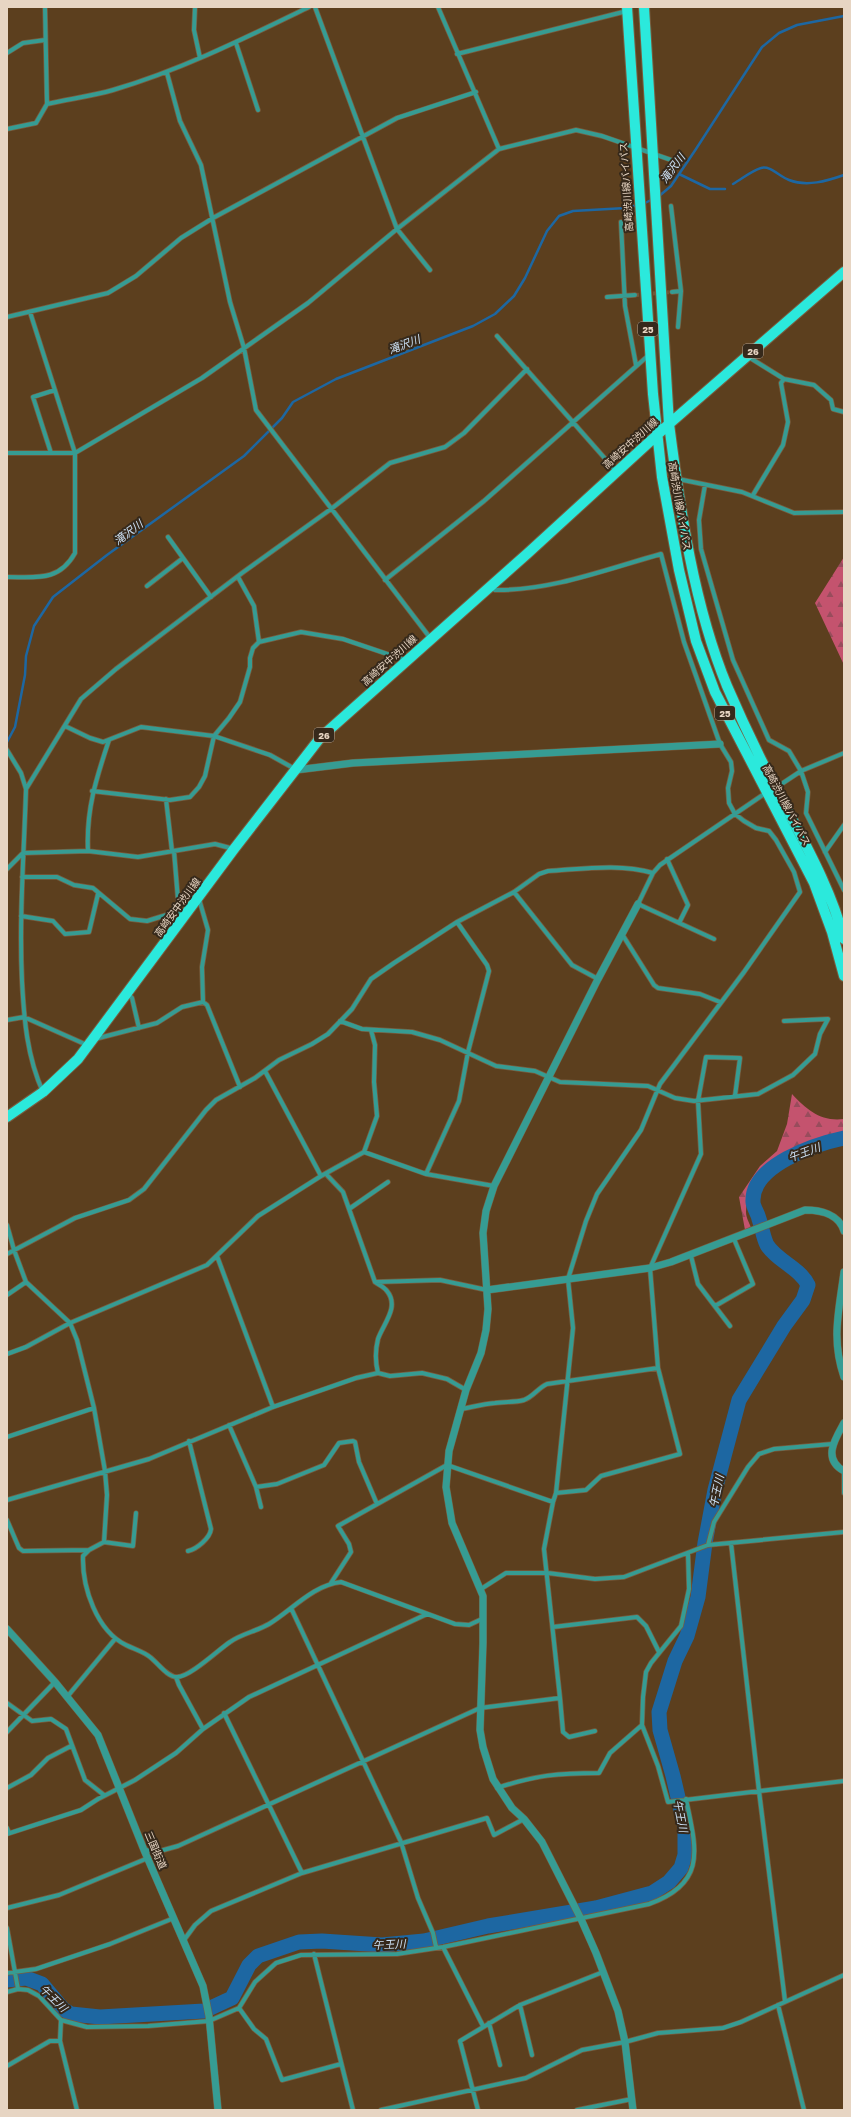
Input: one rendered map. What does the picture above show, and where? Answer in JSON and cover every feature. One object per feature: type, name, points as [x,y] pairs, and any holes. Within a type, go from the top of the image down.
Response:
[{"type":"main road","name":"高崎渋川線バイパス","points":[[644,7],[669,424],[676,479],[693,568],[719,665],[775,788],[822,878],[844,939]]},
{"type":"main road","name":"高崎渋川線バイパス","points":[[627,9],[635,148],[657,434],[662,477],[679,570],[696,640],[715,692],[814,883],[832,932],[844,976]]},
{"type":"main road","name":"高崎安中渋川線","points":[[7,1117],[43,1092],[60,1078],[91,1043],[128,994],[184,912],[198,899],[234,849],[320,738],[491,586],[657,434],[844,272]]},
{"type":"street","points":[[7,129],[36,123],[47,104],[45,7]]},
{"type":"street","points":[[195,7],[194,30],[200,58]]},
{"type":"street","points":[[47,104],[112,91],[167,73],[236,43],[309,7]]},
{"type":"street","points":[[315,7],[397,229],[430,270]]},
{"type":"street","points":[[438,7],[457,54],[476,92],[499,149]]},
{"type":"street","points":[[457,54],[627,9]]},
{"type":"street","points":[[7,53],[23,43],[45,40]]},
{"type":"street","points":[[236,43],[258,110]]},
{"type":"street","points":[[167,73],[180,121],[201,165],[230,302],[244,348],[256,410],[385,580],[432,639]]},
{"type":"street","points":[[7,317],[108,293],[136,276],[181,238],[213,218],[397,118],[476,92]]},
{"type":"street","points":[[7,453],[75,453],[202,378],[308,303],[397,229],[499,149],[576,130],[602,136],[677,162]]},
{"type":"street","points":[[671,206],[681,291],[678,327]]},
{"type":"street","points":[[621,222],[624,296],[636,365]]},
{"type":"street","points":[[672,292],[681,291]]},
{"type":"street","points":[[607,297],[635,295]]},
{"type":"street","points":[[7,578],[44,577],[57,574],[70,561],[75,553],[75,453],[30,312]]},
{"type":"street","points":[[497,336],[573,420],[616,471]]},
{"type":"street","points":[[385,580],[484,501],[573,420],[650,354]]},
{"type":"street","points":[[747,356],[784,379],[814,385],[831,400],[833,409],[844,412]]},
{"type":"street","points":[[26,789],[81,699],[116,669],[331,509],[390,463],[445,447],[464,433],[527,370]]},
{"type":"street","points":[[753,495],[783,445],[788,422],[781,383],[784,379]]},
{"type":"street","points":[[51,453],[33,397],[55,390]]},
{"type":"street","points":[[676,479],[753,495],[794,513],[844,512]]},
{"type":"street","points":[[706,485],[699,520],[700,549],[733,660],[770,740],[789,751],[801,771],[808,792],[806,813],[844,890]]},
{"type":"street","points":[[168,537],[212,597]]},
{"type":"street","points":[[491,586],[495,590],[515,591],[565,582],[661,554],[684,642],[720,744],[731,762],[732,771],[727,797],[735,814],[756,828],[769,832],[794,872],[800,892],[744,972],[720,1002],[658,1089],[642,1130],[597,1194],[586,1221],[568,1279],[572,1328],[568,1381],[556,1493],[552,1502],[544,1549],[548,1573],[563,1732],[569,1738],[595,1731]]},
{"type":"street","points":[[147,586],[183,558]]},
{"type":"street","points":[[238,577],[254,606],[259,642]]},
{"type":"street","points":[[92,791],[166,799],[190,797],[199,788],[205,776],[214,736],[230,718],[240,702],[250,667],[250,658],[253,648],[259,642],[302,632],[343,639],[406,660]]},
{"type":"street","points":[[65,726],[90,738],[103,742],[140,727],[214,736],[270,755],[296,770],[352,763],[720,744]]},
{"type":"street","points":[[88,851],[87,826],[92,791],[109,740]]},
{"type":"street","points":[[7,750],[22,773],[26,789],[20,942],[24,1017],[35,1073],[43,1092]]},
{"type":"street","points":[[633,2110],[625,2042],[618,2011],[603,1972],[580,1917],[542,1842],[524,1819],[512,1808],[498,1788],[493,1779],[483,1747],[480,1708],[484,1644],[481,1589],[452,1523],[446,1488],[447,1466],[466,1390],[481,1353],[488,1309],[483,1256],[483,1222],[494,1186],[598,979],[653,874],[667,859],[766,793],[801,771],[844,753]]},
{"type":"street","points":[[22,876],[57,877],[74,885],[93,888],[98,894],[130,919],[147,921],[184,912],[173,851],[166,799]]},
{"type":"street","points":[[825,852],[844,825]]},
{"type":"street","points":[[7,869],[23,853],[88,851],[138,856],[215,844],[234,849]]},
{"type":"street","points":[[667,859],[688,905],[679,923]]},
{"type":"street","points":[[7,1254],[75,1218],[129,1200],[144,1189],[153,1179],[206,1110],[216,1100],[240,1087],[279,1060],[328,1034],[352,1009],[371,979],[457,922],[514,892],[538,874],[548,871],[614,868],[640,869],[653,874]]},
{"type":"street","points":[[514,892],[572,965],[598,979]]},
{"type":"street","points":[[21,916],[53,921],[65,934],[89,932],[98,894]]},
{"type":"street","points":[[198,899],[208,930],[202,967],[203,1002],[207,1005],[240,1087]]},
{"type":"street","points":[[638,904],[714,939]]},
{"type":"street","points":[[426,1174],[459,1102],[468,1052],[489,971],[457,922]]},
{"type":"street","points":[[622,933],[654,985],[658,988],[700,994],[720,1002]]},
{"type":"street","points":[[128,994],[132,998],[139,1028]]},
{"type":"street","points":[[7,1020],[24,1017],[91,1043],[157,1023],[182,1007],[203,1002]]},
{"type":"street","points":[[340,1021],[371,1030],[412,1032],[440,1040],[496,1066],[535,1071],[560,1082],[648,1086],[658,1089],[675,1098],[698,1101],[758,1094],[766,1091],[798,1072],[815,1054],[820,1034],[828,1019],[784,1021]]},
{"type":"street","points":[[7,1354],[26,1347],[70,1323],[196,1271],[217,1256],[258,1216],[321,1176],[364,1152],[377,1116],[374,1082],[375,1045],[371,1030]]},
{"type":"street","points":[[556,1493],[586,1490],[601,1476],[680,1454],[658,1368],[650,1268],[702,1154],[698,1101],[706,1057],[740,1058],[735,1096]]},
{"type":"street","points":[[265,1071],[321,1176]]},
{"type":"street","points":[[364,1152],[426,1174],[494,1186]]},
{"type":"street","points":[[326,1174],[342,1192],[375,1282],[387,1289],[392,1303],[392,1309],[378,1339],[375,1359],[378,1373]]},
{"type":"street","points":[[348,1209],[388,1182]]},
{"type":"street","points":[[375,1282],[440,1280],[487,1290],[650,1268],[691,1256],[754,1232],[801,1211],[820,1211],[834,1217],[843,1226],[844,1231]]},
{"type":"street","points":[[7,1225],[14,1250],[26,1282],[70,1323],[77,1340],[94,1408],[105,1471],[107,1495],[104,1542]]},
{"type":"street","points":[[715,1306],[753,1284],[734,1239]]},
{"type":"street","points":[[217,1256],[273,1407]]},
{"type":"street","points":[[691,1256],[698,1284],[730,1326]]},
{"type":"street","points":[[844,1272],[836,1336],[838,1358],[844,1377]]},
{"type":"street","points":[[7,1295],[26,1282]]},
{"type":"street","points":[[461,1409],[490,1403],[514,1402],[528,1398],[541,1386],[658,1368]]},
{"type":"street","points":[[7,1500],[149,1459],[273,1407],[356,1378],[378,1373],[390,1376],[428,1374],[447,1379],[466,1390]]},
{"type":"street","points":[[7,1437],[94,1408]]},
{"type":"street","points":[[844,1423],[832,1444],[833,1459],[836,1465],[844,1471],[844,1493]]},
{"type":"street","points":[[229,1425],[256,1487],[261,1507]]},
{"type":"street","points":[[188,1551],[194,1550],[210,1534],[211,1529],[190,1441]]},
{"type":"street","points":[[256,1487],[277,1484],[324,1465],[339,1443],[353,1441],[355,1442],[359,1462],[377,1504]]},
{"type":"street","points":[[707,1546],[714,1522],[748,1467],[759,1454],[774,1449],[832,1444]]},
{"type":"street","points":[[136,1513],[133,1546],[104,1542],[89,1550],[83,1556],[82,1564],[91,1604],[115,1639],[149,1656],[169,1674],[176,1677],[186,1674],[232,1640],[268,1625],[331,1583],[351,1552],[349,1544],[338,1526],[447,1466],[552,1502]]},
{"type":"street","points":[[7,1520],[19,1548],[23,1551],[89,1550]]},
{"type":"street","points":[[481,1589],[506,1573],[548,1573],[595,1579],[624,1577],[707,1546],[844,1532]]},
{"type":"street","points":[[731,1543],[759,1791],[785,2001]]},
{"type":"street","points":[[689,1553],[689,1589],[684,1616],[681,1626],[659,1652],[646,1672],[642,1710],[642,1725],[658,1766],[668,1802],[844,1781]]},
{"type":"street","points":[[331,1583],[341,1582],[364,1589],[462,1626],[482,1619]]},
{"type":"street","points":[[292,1608],[401,1842],[418,1898],[433,1933],[436,1946]]},
{"type":"street","points":[[7,1828],[8,1834],[81,1810],[104,1795],[135,1780],[176,1753],[203,1729],[249,1696],[427,1614]]},
{"type":"street","points":[[553,1627],[637,1617],[646,1626],[659,1652]]},
{"type":"street","name":"三国街道","points":[[7,1629],[55,1682],[98,1735],[144,1850],[203,1986],[209,2019],[218,2110]]},
{"type":"street","points":[[67,1697],[115,1639]]},
{"type":"street","points":[[176,1677],[203,1729]]},
{"type":"street","points":[[7,1732],[55,1682]]},
{"type":"street","points":[[144,1850],[160,1851],[178,1846],[480,1708],[560,1698]]},
{"type":"street","points":[[7,1703],[25,1714],[32,1721],[51,1719],[66,1729],[71,1746],[85,1780],[104,1795]]},
{"type":"street","points":[[224,1713],[302,1873]]},
{"type":"street","points":[[498,1788],[528,1778],[561,1773],[599,1773],[610,1753],[642,1725]]},
{"type":"street","points":[[7,1788],[31,1775],[48,1758],[71,1746]]},
{"type":"street","points":[[7,1992],[18,1988],[28,1990],[39,1996],[61,2020],[87,2027],[148,2026],[209,2019],[239,2008],[255,1982],[276,1963],[301,1955],[397,1954],[436,1946],[444,1946],[649,1904],[670,1894],[682,1884],[692,1872],[695,1847],[685,1799]]},
{"type":"street","points":[[184,1940],[194,1925],[211,1911],[302,1873],[401,1842],[487,1818],[494,1835],[524,1819]]},
{"type":"street","points":[[7,1908],[59,1895],[148,1858]]},
{"type":"street","points":[[7,1973],[16,1970],[36,1969],[110,1944],[174,1918]]},
{"type":"street","points":[[7,1928],[16,1970],[18,1988]]},
{"type":"street","points":[[444,1946],[483,2026]]},
{"type":"street","points":[[314,1954],[353,2110]]},
{"type":"street","points":[[478,2110],[460,2041],[520,2005],[603,1972]]},
{"type":"street","points":[[381,2110],[526,2078],[582,2050],[625,2042],[658,2033],[723,2028],[741,2022],[844,1975]]},
{"type":"street","points":[[520,2005],[532,2055]]},
{"type":"street","points":[[778,2005],[804,2110]]},
{"type":"street","points":[[239,2008],[254,2029],[266,2039],[282,2080],[341,2064]]},
{"type":"street","points":[[61,2020],[60,2041],[77,2110]]},
{"type":"street","points":[[489,2023],[500,2065]]},
{"type":"street","points":[[7,2066],[50,2041],[60,2041]]},
{"type":"street","points":[[578,2110],[632,2099]]},
{"type":"green space","points":[[844,557],[844,665],[815,603]]},
{"type":"green space","points":[[792,1094],[809,1110],[821,1117],[828,1119],[844,1119],[844,1135],[796,1150],[767,1169],[756,1181],[749,1196],[746,1214],[751,1227],[745,1230],[739,1197],[760,1166],[777,1151],[787,1124]]},
{"type":"waterway","name":"滝沢川","points":[[658,197],[671,186],[762,47],[779,33],[797,25],[844,16]]},
{"type":"waterway","points":[[733,184],[761,168],[768,168],[789,180],[803,183],[824,181],[844,175]]},
{"type":"waterway","points":[[679,174],[710,189],[725,189]]},
{"type":"waterway","name":"滝沢川","points":[[643,204],[653,199]]},
{"type":"waterway","name":"滝沢川","points":[[7,742],[15,727],[25,675],[26,656],[34,626],[53,597],[107,555],[244,456],[282,418],[293,402],[336,379],[473,326],[495,314],[514,296],[525,278],[547,231],[559,216],[573,211],[626,208],[638,205]]},
{"type":"waterway","name":"午王川","points":[[7,1980],[26,1978],[42,1984],[63,2009],[71,2014],[100,2017],[204,2011],[232,1998],[249,1965],[258,1956],[299,1942],[322,1941],[382,1945],[424,1941],[488,1926],[596,1908],[652,1893],[669,1882],[681,1868],[685,1855],[685,1827],[660,1730],[659,1712],[675,1661],[687,1636],[698,1597],[705,1543],[715,1490],[739,1400],[784,1326],[803,1300],[808,1285],[800,1274],[776,1256],[767,1245],[753,1204],[755,1189],[762,1177],[787,1158],[818,1145],[844,1138]]},
{"type":"tunnel","points":[[635,295],[672,292]]}]
